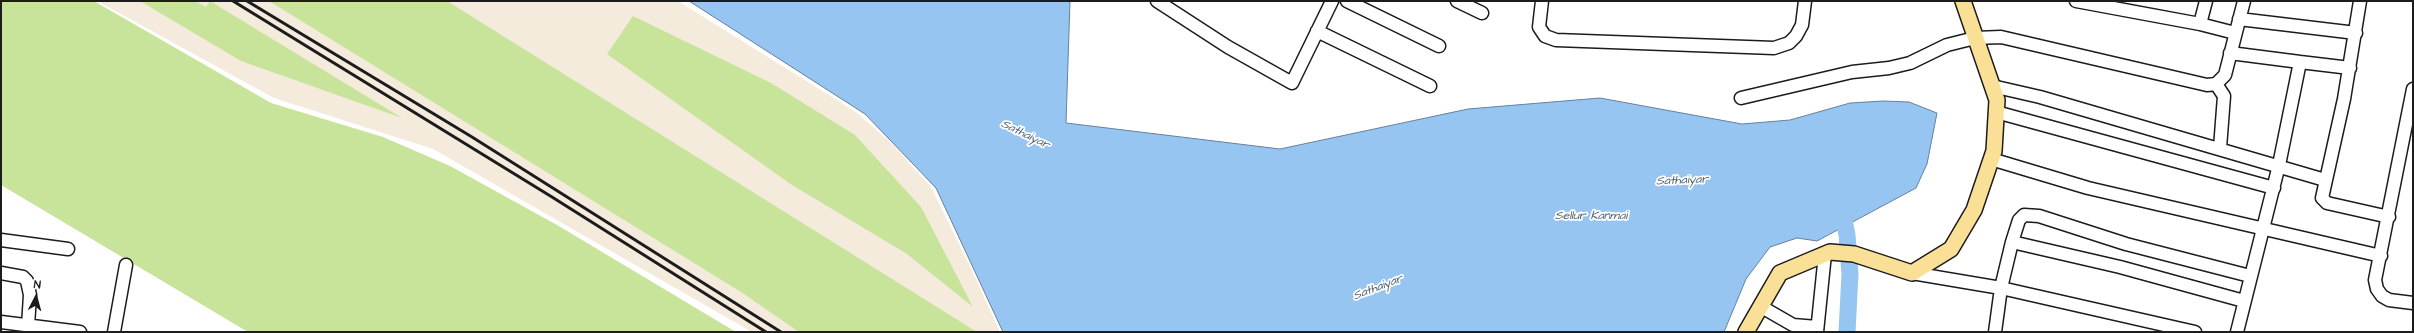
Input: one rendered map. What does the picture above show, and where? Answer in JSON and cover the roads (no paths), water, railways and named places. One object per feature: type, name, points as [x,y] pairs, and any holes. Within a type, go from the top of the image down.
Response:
[{"type":"main road","points":[[1746,332],[1780,273],[1827,253],[1854,254],[1912,273],[1951,249],[1974,210],[1994,151],[1996,100],[1964,1]]},
{"type":"street","points":[[1157,1],[1228,47],[1292,83],[1332,1]]},
{"type":"street","points":[[1347,1],[1439,46]]},
{"type":"street","points":[[1457,1],[1482,13]]},
{"type":"street","points":[[1542,1],[1539,28],[1545,36],[1556,40],[1774,48],[1789,43],[1796,36],[1802,25],[1805,1]]},
{"type":"street","points":[[2076,1],[2200,24],[2235,33]]},
{"type":"street","points":[[2200,24],[2206,1]]},
{"type":"street","points":[[1741,98],[1852,72],[1910,64],[1947,45],[1975,38],[2001,37],[2208,85],[2216,84],[2225,75],[2244,1]]},
{"type":"street","points":[[2360,1],[2350,68],[2322,198],[2327,203],[2389,217]]},
{"type":"street","points":[[2239,19],[2356,33]]},
{"type":"street","points":[[1317,32],[1430,86]]},
{"type":"street","points":[[2230,53],[2350,68]]},
{"type":"street","points":[[2237,332],[2262,228],[2274,188],[2300,62]]},
{"type":"street","points":[[2216,84],[2224,96],[2220,148]]},
{"type":"street","points":[[1992,86],[2040,97],[2279,165],[2325,180]]},
{"type":"street","points":[[2413,89],[2410,124],[2375,280],[2377,289],[2389,300],[2413,303]]},
{"type":"street","points":[[1996,112],[2274,188]]},
{"type":"street","points":[[1991,159],[2088,188],[2381,256]]},
{"type":"street","points":[[1995,332],[2001,288],[2012,242],[2019,220],[2024,216],[2031,215],[2126,244],[2250,276]]},
{"type":"street","points":[[1,240],[68,249]]},
{"type":"street","points":[[2012,242],[2120,267],[2244,301]]},
{"type":"street","points":[[1760,306],[1793,325],[1817,330],[1827,253]]},
{"type":"street","points":[[114,332],[126,265]]},
{"type":"street","points":[[1,273],[23,277],[27,281],[30,295],[28,326]]},
{"type":"street","points":[[1912,273],[2001,288],[2195,332]]},
{"type":"street","points":[[1,322],[80,332]]},
{"type":"water","name":"Sellur Kanmai","points":[[689,1],[1070,1],[1066,123],[1280,149],[1468,109],[1600,98],[1742,124],[1790,120],[1850,103],[1883,101],[1909,102],[1937,113],[1927,164],[1916,188],[1817,241],[1797,238],[1770,247],[1746,279],[1724,332],[1003,332],[936,188],[865,114]]},
{"type":"waterway","name":"Sathaiyar","points":[[1830,208],[1845,225],[1847,235],[1850,274],[1847,332]]},
{"type":"railway","points":[[233,1],[552,197],[766,332]]},
{"type":"railway","points":[[247,1],[472,137],[781,332]]}]
